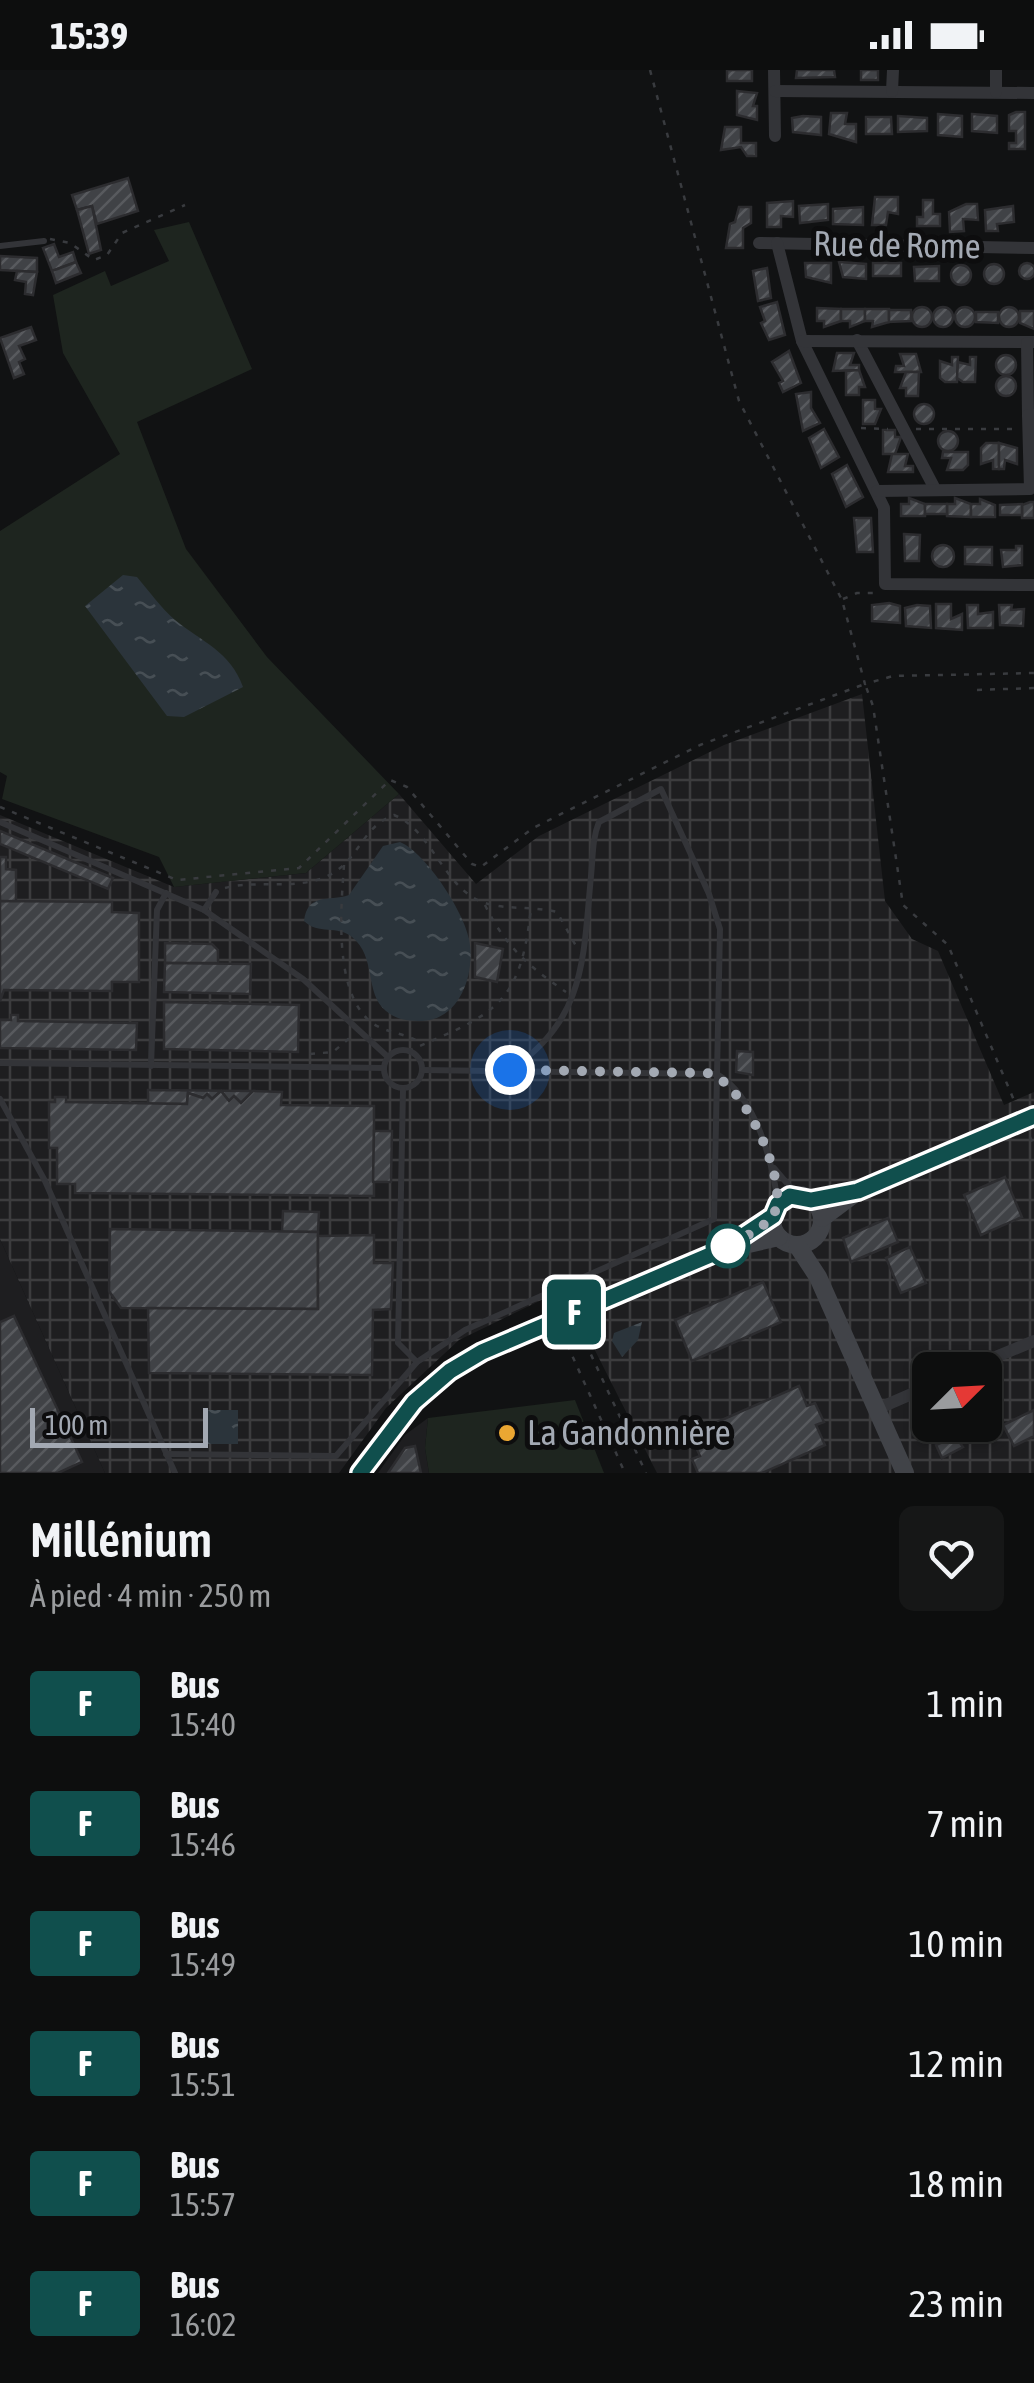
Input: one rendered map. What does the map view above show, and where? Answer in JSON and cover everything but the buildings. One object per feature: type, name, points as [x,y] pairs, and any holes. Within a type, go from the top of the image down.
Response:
[{"type":"main road","points":[[806,1242],[822,1218],[858,1191],[1034,1116]]},
{"type":"main road","points":[[722,1250],[776,1210],[804,1198],[858,1191]]},
{"type":"main road","points":[[804,1198],[822,1218]]},
{"type":"main road","points":[[776,1210],[778,1237]]},
{"type":"main road","points":[[360,1473],[414,1402],[450,1371],[482,1352],[722,1250],[778,1237],[806,1242]]},
{"type":"main road","points":[[806,1242],[906,1473]]},
{"type":"street","points":[[774,70],[775,136]]},
{"type":"street","points":[[892,91],[893,70]]},
{"type":"street","points":[[996,70],[996,92]]},
{"type":"street","points":[[775,91],[1034,92]]},
{"type":"street","name":"Rue de Rome","points":[[760,243],[1034,248]]},
{"type":"street","points":[[777,243],[802,342],[884,508],[885,584],[1034,585]]},
{"type":"street","points":[[857,340],[935,488]]},
{"type":"street","points":[[802,342],[1031,342],[1030,489],[877,490]]},
{"type":"street","points":[[1002,1354],[1034,1341]]},
{"type":"street","points":[[877,1409],[912,1394]]},
{"type":"lane","points":[[0,246],[44,241]]},
{"type":"lane","points":[[166,1454],[336,1456],[417,1362],[465,1330],[714,1219],[717,913],[660,789],[599,822],[582,968],[574,997],[546,1045],[510,1070]]},
{"type":"lane","points":[[0,822],[204,910],[288,967],[388,1058]]},
{"type":"lane","points":[[204,910],[216,892]]},
{"type":"lane","points":[[151,1066],[157,910],[166,893]]},
{"type":"lane","points":[[408,1051],[418,1058],[422,1070],[418,1081],[403,1088],[387,1080],[384,1068],[388,1058],[408,1051]]},
{"type":"lane","points":[[0,1064],[384,1068]]},
{"type":"lane","points":[[422,1070],[717,1074],[738,1092],[773,1167],[804,1198]]},
{"type":"lane","points":[[403,1088],[398,1344],[417,1362]]},
{"type":"lane","points":[[0,1099],[45,1181],[175,1473]]},
{"type":"lane","points":[[773,1167],[776,1210]]},
{"type":"path","points":[[650,70],[739,402],[842,600],[866,684],[893,676],[1034,674]]},
{"type":"path","points":[[44,241],[56,238],[94,260],[106,255],[122,233],[185,205]]},
{"type":"path","points":[[844,428],[903,429],[1030,420]]},
{"type":"path","points":[[842,600],[857,592],[876,595],[885,584]]},
{"type":"path","points":[[977,690],[1034,688]]},
{"type":"path","points":[[0,807],[176,880],[206,878]]},
{"type":"path","points":[[216,892],[315,881],[344,864],[376,822],[394,816],[409,822],[459,884],[484,904],[502,939],[522,962],[574,997]]},
{"type":"path","points":[[344,864],[341,957],[356,997],[370,1022],[422,1045]]},
{"type":"path","points":[[484,904],[531,905],[557,912],[582,968]]},
{"type":"path","points":[[408,1051],[480,1021],[508,994],[522,962],[531,905]]},
{"type":"path","points":[[310,1054],[333,1052],[359,1029]]},
{"type":"path","points":[[1030,1137],[1034,1146]]},
{"type":"path","points":[[580,1331],[646,1473]]},
{"type":"path","points":[[565,1341],[625,1473]]},
{"type":"shaded area","points":[[189,222],[252,369],[137,422],[186,549],[267,657],[399,794],[306,873],[174,887],[159,857],[2,799],[7,776],[0,772],[0,531],[120,454],[63,353],[53,295],[105,271],[111,286],[169,261],[154,230]]},
{"type":"shaded area","points":[[862,694],[885,901],[912,939],[938,951],[1004,1105],[1034,1092],[1034,1473],[657,1473],[564,1289],[459,1340],[386,1408],[339,1473],[105,1473],[0,1239],[0,815],[174,887],[306,873],[399,794],[476,884],[539,836],[724,745]]},
{"type":"shaded area","points":[[0,1239],[105,1473],[0,1473]]},
{"type":"shaded area","name":"La Gandonnière","points":[[575,1400],[604,1473],[429,1473],[425,1448],[428,1418]]},
{"type":"shaded area","points":[[428,1418],[425,1448],[429,1473],[378,1473],[405,1435]]},
{"type":"water","points":[[123,575],[137,577],[170,615],[223,656],[243,687],[184,717],[167,716],[85,606]]},
{"type":"water","points":[[400,842],[421,858],[442,884],[469,939],[470,966],[462,992],[446,1013],[435,1019],[407,1020],[386,1011],[375,995],[360,945],[346,933],[315,928],[304,921],[314,902],[349,895],[383,846]]},
{"type":"water","points":[[642,1322],[638,1340],[622,1357],[612,1341],[614,1333]]},
{"type":"water","points":[[204,1410],[238,1410],[238,1444],[203,1444]]},
{"type":"bus line","name":"F","points":[[360,1473],[430,1386],[482,1352],[722,1250],[773,1216],[778,1204],[790,1196],[811,1200],[858,1191],[1034,1116]]},
{"type":"place","name":"La Gandonnière","points":[[507,1433]]},
{"type":"route","points":[[510,1070],[706,1073],[727,1080],[738,1092],[773,1167],[778,1204],[773,1216],[757,1228],[722,1250],[728,1246]]}]
